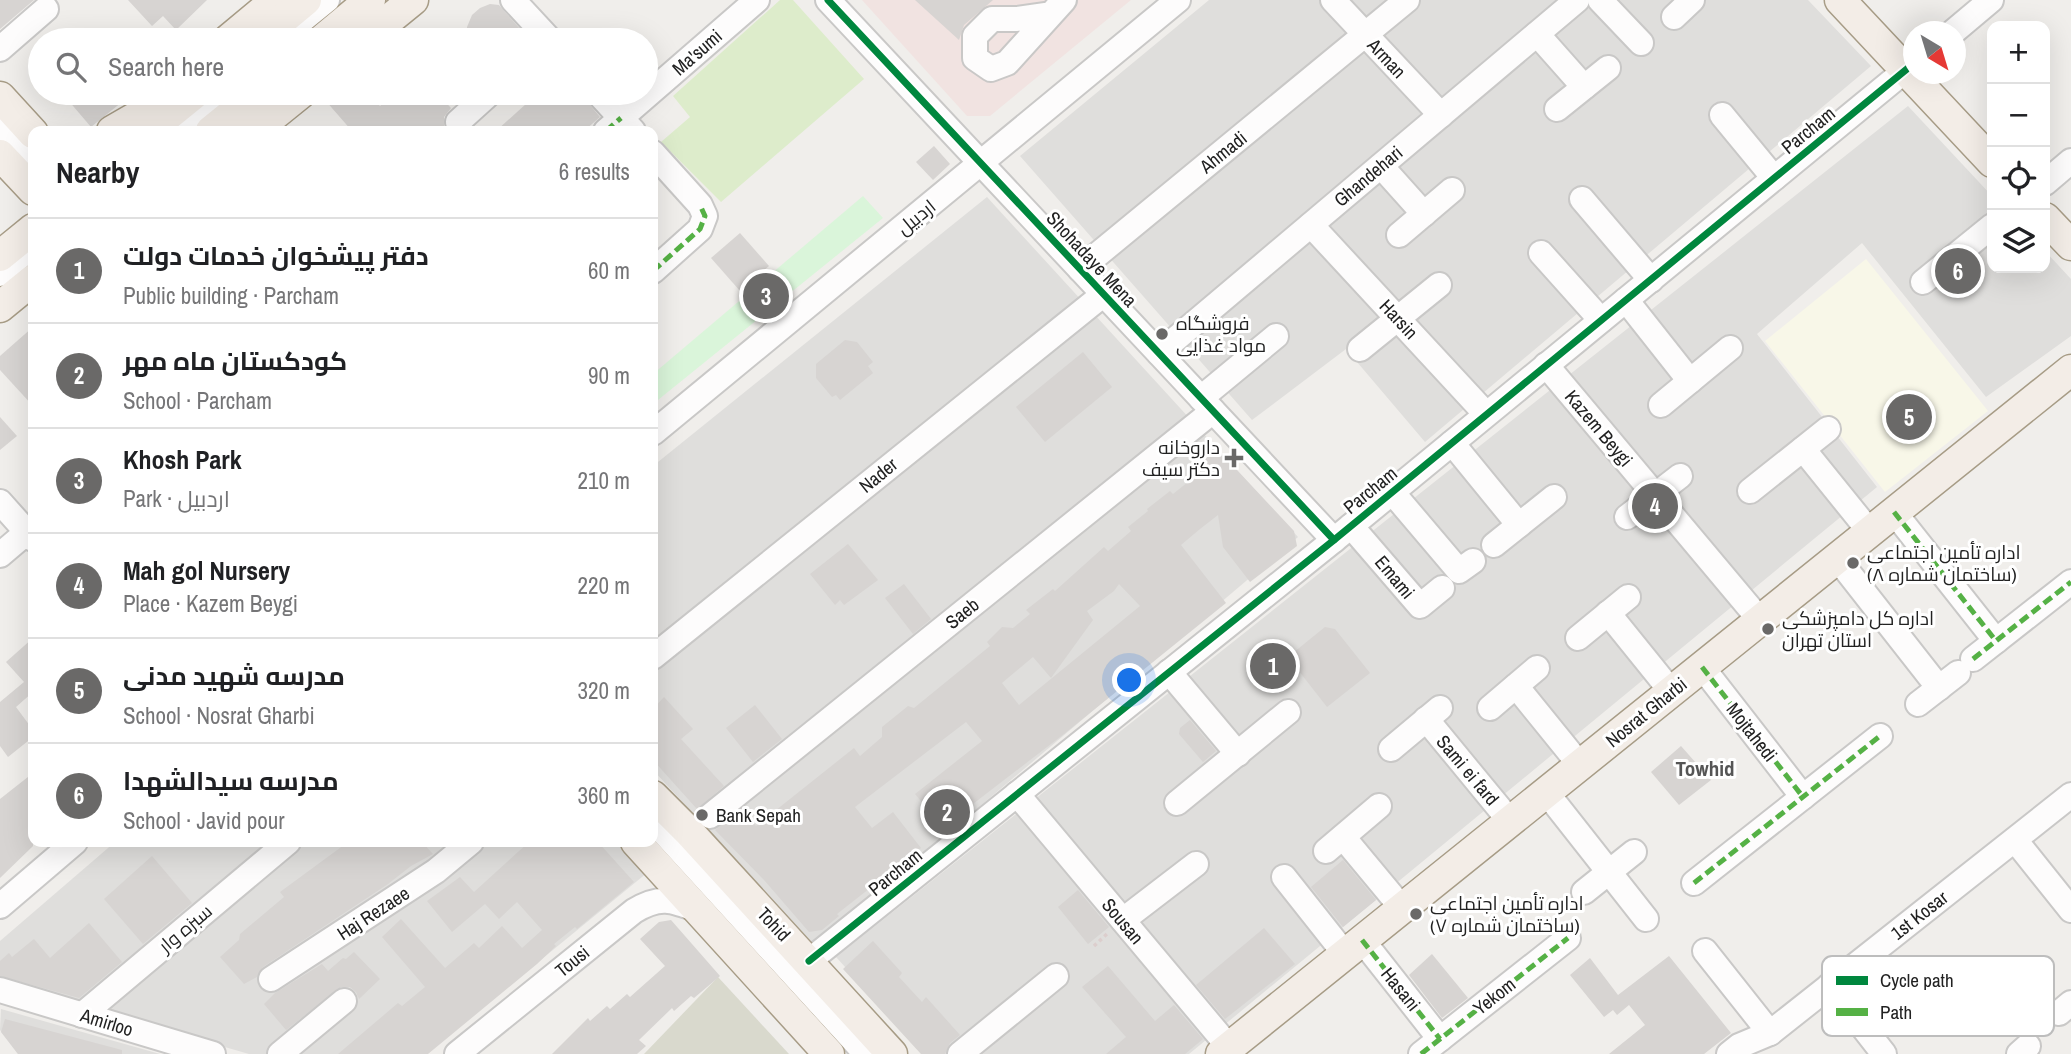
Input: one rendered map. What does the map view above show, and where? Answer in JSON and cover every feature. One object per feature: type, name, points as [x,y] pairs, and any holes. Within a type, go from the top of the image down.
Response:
[{"type":"main road","points":[[242,28],[276,0]]},
{"type":"main road","points":[[272,28],[306,0]]},
{"type":"main road","points":[[336,28],[370,0]]},
{"type":"main road","points":[[378,28],[412,0]]},
{"type":"main road","points":[[1840,0],[1903,61]]},
{"type":"main road","points":[[1924,84],[1987,156]]},
{"type":"main road","points":[[0,97],[28,128]]},
{"type":"main road","points":[[137,126],[155,105]]},
{"type":"main road","points":[[137,126],[174,105]]},
{"type":"main road","points":[[217,126],[243,105]]},
{"type":"main road","points":[[260,126],[286,105]]},
{"type":"main road","points":[[0,155],[28,185]]},
{"type":"main road","points":[[2050,223],[2071,245]]},
{"type":"main road","points":[[0,256],[28,233]]},
{"type":"main road","points":[[0,307],[28,284]]},
{"type":"main road","name":"Nosrat Gharbi","points":[[1225,1051],[2071,370]]},
{"type":"main road","name":"Tohid","points":[[658,801],[809,961],[892,1054]]},
{"type":"main road","points":[[641,847],[829,1054]]},
{"type":"street","points":[[293,28],[327,0]]},
{"type":"street","points":[[311,28],[345,0]]},
{"type":"street","points":[[513,0],[539,28]]},
{"type":"street","name":"Ma'sumi","points":[[658,92],[757,0]]},
{"type":"street","name":"Shohadaye Mena","points":[[828,0],[1207,404],[1343,533]]},
{"type":"street","name":"اردبیل","points":[[658,429],[1178,0]]},
{"type":"street","name":"Arman","points":[[1333,0],[1440,115]]},
{"type":"street","name":"Ahmadi","points":[[1080,269],[1407,0]]},
{"type":"street","points":[[1600,0],[1641,43]]},
{"type":"street","points":[[1966,21],[1991,0]]},
{"type":"street","name":"Ghandehari","points":[[1159,353],[1537,34],[1568,3]]},
{"type":"street","points":[[0,49],[46,9]]},
{"type":"street","points":[[1537,34],[1584,87]]},
{"type":"street","points":[[1558,109],[1608,68]]},
{"type":"street","name":"Parcham","points":[[809,961],[1343,533],[1903,72]]},
{"type":"street","points":[[173,126],[199,105]]},
{"type":"street","points":[[193,126],[218,105]]},
{"type":"street","points":[[458,122],[477,105]]},
{"type":"street","points":[[605,105],[619,126]]},
{"type":"street","name":"Ma'sumi","points":[[621,126],[644,105]]},
{"type":"street","points":[[1722,115],[1774,178]]},
{"type":"street","points":[[0,128],[28,159]]},
{"type":"street","points":[[0,136],[28,167]]},
{"type":"street","points":[[658,159],[700,205],[705,216],[700,229],[658,267]]},
{"type":"street","points":[[2050,179],[2071,161]]},
{"type":"street","points":[[1381,166],[1424,214]]},
{"type":"street","points":[[1399,235],[1452,190]]},
{"type":"street","points":[[1581,200],[1651,279]]},
{"type":"street","name":"Harsin","points":[[1311,225],[1486,414]]},
{"type":"street","points":[[1923,282],[1987,230]]},
{"type":"street","points":[[0,274],[28,249]]},
{"type":"street","points":[[1541,253],[1601,320]]},
{"type":"street","points":[[0,287],[28,264]]},
{"type":"street","points":[[1360,349],[1439,285]]},
{"type":"street","name":"Nader","points":[[658,653],[1104,294]]},
{"type":"street","points":[[1626,300],[1690,382]]},
{"type":"street","name":"Saeb","points":[[710,816],[1207,404],[1276,336]]},
{"type":"street","points":[[1661,405],[1730,348]]},
{"type":"street","name":"Kazem Beygi","points":[[1546,365],[1760,620]]},
{"type":"street","points":[[1750,491],[1828,429]]},
{"type":"street","points":[[1452,443],[1519,525]]},
{"type":"street","points":[[1803,449],[1870,532]]},
{"type":"street","points":[[1627,517],[1681,476]]},
{"type":"street","points":[[1392,492],[1459,571],[1473,561]]},
{"type":"street","points":[[1494,545],[1554,497]]},
{"type":"street","points":[[0,502],[28,529]]},
{"type":"street","points":[[1894,512],[1996,641]]},
{"type":"street","name":"Emami","points":[[1343,533],[1420,606],[1442,588]]},
{"type":"street","points":[[0,555],[28,534]]},
{"type":"street","points":[[1837,558],[1957,673]]},
{"type":"street","points":[[1918,705],[2071,582]]},
{"type":"street","points":[[1578,638],[1628,597]]},
{"type":"street","points":[[1608,613],[1671,691]]},
{"type":"street","name":"Mojtahedi","points":[[1702,667],[1803,797]]},
{"type":"street","points":[[1490,708],[1537,668]]},
{"type":"street","points":[[1169,672],[1238,754]]},
{"type":"street","points":[[1516,686],[1580,765]]},
{"type":"street","points":[[1177,803],[1288,712]]},
{"type":"street","name":"Sami ei fard","points":[[1391,749],[1433,714],[1510,821]]},
{"type":"street","points":[[1694,883],[1880,736]]},
{"type":"street","points":[[1546,792],[1646,919]]},
{"type":"street","name":"Sousan","points":[[1017,794],[1123,920],[1225,1051]]},
{"type":"street","name":"1st Kosar","points":[[1867,956],[2071,795]]},
{"type":"street","points":[[1379,806],[1335,844],[1402,908]]},
{"type":"street","points":[[658,826],[866,1054]]},
{"type":"street","points":[[2015,840],[2071,910]]},
{"type":"street","points":[[658,841],[851,1054]]},
{"type":"street","points":[[0,906],[69,847]]},
{"type":"street","name":"سبزه‌ وار","points":[[82,1015],[282,847]]},
{"type":"street","name":"Haj Rezaee","points":[[271,979],[436,871],[465,847]]},
{"type":"street","points":[[1584,891],[1634,852]]},
{"type":"street","points":[[1123,920],[1196,864]]},
{"type":"street","name":"Hasani","points":[[1283,877],[1354,947],[1431,1046]]},
{"type":"street","name":"Tousi","points":[[457,1054],[634,911],[661,900],[672,900],[698,910]]},
{"type":"street","name":"Yekom","points":[[1431,1046],[1568,938]]},
{"type":"street","points":[[1705,951],[1770,1033],[1755,1054]]},
{"type":"street","points":[[960,1054],[1056,976]]},
{"type":"street","name":"Amirloo","points":[[0,990],[213,1054]]},
{"type":"street","name":"1st Kosar","points":[[1729,1054],[1739,1046],[1770,1033],[1822,991]]},
{"type":"street","points":[[280,1054],[344,1002]]},
{"type":"street","points":[[1870,1036],[1884,1054]]},
{"type":"shaded area","points":[[862,0],[1131,0],[990,116],[967,116]]},
{"type":"shaded area","points":[[1209,0],[1808,0],[1871,66],[1425,442],[1346,349],[1252,420],[1020,156]]},
{"type":"shaded area","points":[[1908,106],[1987,191],[1987,273],[2050,273],[2050,256],[2071,279],[2071,336],[1986,397],[1862,243],[1757,334],[1877,487],[1189,1054],[924,1054],[836,957]]},
{"type":"shaded area","points":[[987,197],[1298,537],[815,946],[658,775],[658,462]]},
{"type":"shaded area","points":[[1866,259],[1988,411],[1885,492],[1765,341]]},
{"type":"shaded area","points":[[109,847],[634,847],[653,868],[426,1054],[249,1054],[0,982],[0,941]]},
{"type":"shaded area","points":[[718,977],[789,1054],[644,1054]]},
{"type":"shaded area","points":[[1,1009],[160,1054],[18,1054],[0,1030]]},
{"type":"green space","points":[[780,0],[793,0],[864,79],[721,202],[661,142],[690,117],[673,96]]},
{"type":"green space","points":[[863,196],[883,218],[658,400],[658,370]]},
{"type":"building","points":[[0,0],[34,0],[0,29]]},
{"type":"building","points":[[128,0],[207,0],[178,28],[174,28],[163,16],[152,26]]},
{"type":"building","points":[[915,0],[993,0],[964,25],[959,40]]},
{"type":"building","points":[[490,4],[499,5],[519,28],[467,28],[472,15]]},
{"type":"building","points":[[72,105],[118,105],[92,126]]},
{"type":"building","points":[[329,105],[448,105],[451,108],[444,117],[444,126],[348,126]]},
{"type":"building","points":[[525,105],[590,105],[600,117],[590,126],[502,126]]},
{"type":"building","points":[[934,146],[950,164],[933,180],[916,162]]},
{"type":"building","points":[[740,233],[769,266],[740,291],[711,258]]},
{"type":"building","points":[[28,331],[28,401],[0,370],[0,356]]},
{"type":"building","points":[[845,340],[857,342],[873,362],[868,366],[873,373],[840,400],[836,395],[832,397],[816,378],[816,364]]},
{"type":"building","points":[[1083,352],[1112,387],[1045,442],[1016,407]]},
{"type":"building","points":[[0,417],[17,436],[0,450]]},
{"type":"building","points":[[1208,439],[1294,531],[1297,546],[1250,582],[1223,547],[1218,515],[1200,529],[1181,545],[1226,603],[1064,734],[943,827],[915,794],[982,741],[966,722],[855,807],[872,828],[893,812],[921,848],[837,914],[839,916],[822,930],[809,932],[764,880],[715,830],[742,809],[756,826],[854,748],[860,756],[882,737],[882,727],[908,706],[914,708],[990,646],[987,642],[1002,627],[1013,628],[1030,614],[1026,610],[1053,589],[1055,591],[1104,547],[1108,551],[1131,531],[1128,527],[1148,511],[1147,509],[1170,491],[1173,494],[1198,474],[1192,467],[1198,463],[1189,453]],"holes":[[[1119,584],[1140,606],[1019,705],[1002,683],[1033,657],[1051,678],[1093,620],[1087,611],[1114,591]]]},
{"type":"building","points":[[848,544],[878,580],[844,605],[840,600],[835,605],[810,574]]},
{"type":"building","points":[[904,584],[931,619],[913,634],[885,598]]},
{"type":"building","points":[[1325,627],[1335,629],[1370,673],[1327,707],[1288,657]]},
{"type":"building","points":[[28,642],[28,696],[16,707],[28,723],[28,741],[8,757],[0,746],[0,702],[24,682],[6,662]]},
{"type":"building","points":[[664,697],[693,729],[681,739],[724,786],[697,809],[658,766],[658,704]]},
{"type":"building","points":[[755,705],[782,739],[753,762],[726,728]]},
{"type":"building","points":[[1190,720],[1216,751],[1203,762],[1179,734],[1180,728]]},
{"type":"building","points":[[1681,746],[1711,780],[1679,805],[1651,772]]},
{"type":"building","points":[[28,777],[28,847],[32,847],[0,878],[0,799]]},
{"type":"building","points":[[341,847],[427,847],[433,854],[411,866],[263,967],[257,977],[244,984],[220,957],[239,940],[240,934],[284,897],[280,892]]},
{"type":"building","points":[[524,847],[602,847],[634,882],[577,929],[575,927],[554,944],[556,946],[537,964],[428,1054],[338,1054],[398,1003],[402,1006],[425,987],[382,937],[401,919],[445,968],[474,943],[479,948],[502,926],[522,948],[542,930],[517,902],[499,919],[485,904],[452,932],[427,901],[460,877],[474,892]]},
{"type":"building","points":[[152,856],[192,903],[143,944],[104,899]]},
{"type":"building","points":[[1343,860],[1376,900],[1343,927],[1311,887]]},
{"type":"building","points":[[1078,890],[1109,927],[1088,944],[1058,907]]},
{"type":"building","points":[[671,920],[720,976],[694,998],[691,996],[674,1011],[672,1008],[639,1040],[646,1046],[637,1054],[552,1054],[588,1018],[590,1021],[607,1006],[610,1009],[627,994],[630,997],[665,966],[640,939],[659,922]]},
{"type":"building","points":[[89,923],[122,962],[79,998],[0,976],[0,961],[9,953],[12,957],[34,939],[50,958]]},
{"type":"building","points":[[1264,928],[1295,964],[1225,1019],[1196,985]]},
{"type":"building","points":[[873,941],[902,973],[899,977],[922,1002],[926,997],[960,1035],[950,1043],[945,1054],[921,1054],[843,969]]},
{"type":"building","points":[[354,952],[380,979],[359,999],[350,987],[341,987],[286,1030],[264,1004],[275,993],[322,964],[328,971]]},
{"type":"building","points":[[1432,954],[1468,998],[1442,1018],[1409,975]]},
{"type":"building","points":[[1669,956],[1731,1033],[1704,1054],[1609,1054],[1645,1025],[1629,1005],[1617,1015],[1613,1010],[1604,1017],[1570,975],[1590,958],[1618,995]]},
{"type":"building","points":[[1108,966],[1155,1021],[1174,1005],[1203,1039],[1185,1054],[1106,1054],[1126,1037],[1082,987]]},
{"type":"building","points":[[5,1019],[122,1050],[122,1054],[18,1054],[1,1032]]},
{"type":"marked path","points":[[612,126],[621,118]]},
{"type":"marked path","points":[[658,267],[700,229],[705,216],[700,205]]},
{"type":"marked path","points":[[1894,512],[1996,641]]},
{"type":"marked path","points":[[1973,659],[2071,582]]},
{"type":"marked path","points":[[1702,667],[1803,797]]},
{"type":"marked path","points":[[1694,883],[1880,736]]},
{"type":"marked path","points":[[1421,1054],[1568,938]]},
{"type":"marked path","points":[[1362,940],[1440,1039]]},
{"type":"cycle path","points":[[828,0],[1334,540]]},
{"type":"cycle path","points":[[809,961],[1334,540],[1903,72]]},
{"type":"place","name":"مدرسه سیدالشهدا","points":[[1958,271]]},
{"type":"place","name":"Khosh Park","points":[[766,296]]},
{"type":"place","name":"فروشگاه مواد غذایی","points":[[1162,334]]},
{"type":"place","name":"مدرسه شهید مدنی","points":[[1909,417]]},
{"type":"place","name":"داروخانه دکتر سیف","points":[[1234,458]]},
{"type":"place","name":"Mah gol Nursery","points":[[1655,506]]},
{"type":"place","name":"اداره تأمین اجتماعی (ساختمان شماره ۸)","points":[[1853,563]]},
{"type":"place","name":"اداره کل دامپزشکی استان تهران","points":[[1768,629]]},
{"type":"place","name":"دفتر پیشخوان خدمات دولت","points":[[1273,666]]},
{"type":"place","name":"کودکستان ماه مهر","points":[[947,812]]},
{"type":"place","name":"Bank Sepah","points":[[702,815]]},
{"type":"place","name":"اداره تأمین اجتماعی (ساختمان شماره ۷)","points":[[1416,914]]},
{"type":"district","name":"Towhid","points":[[1705,768]]}]
